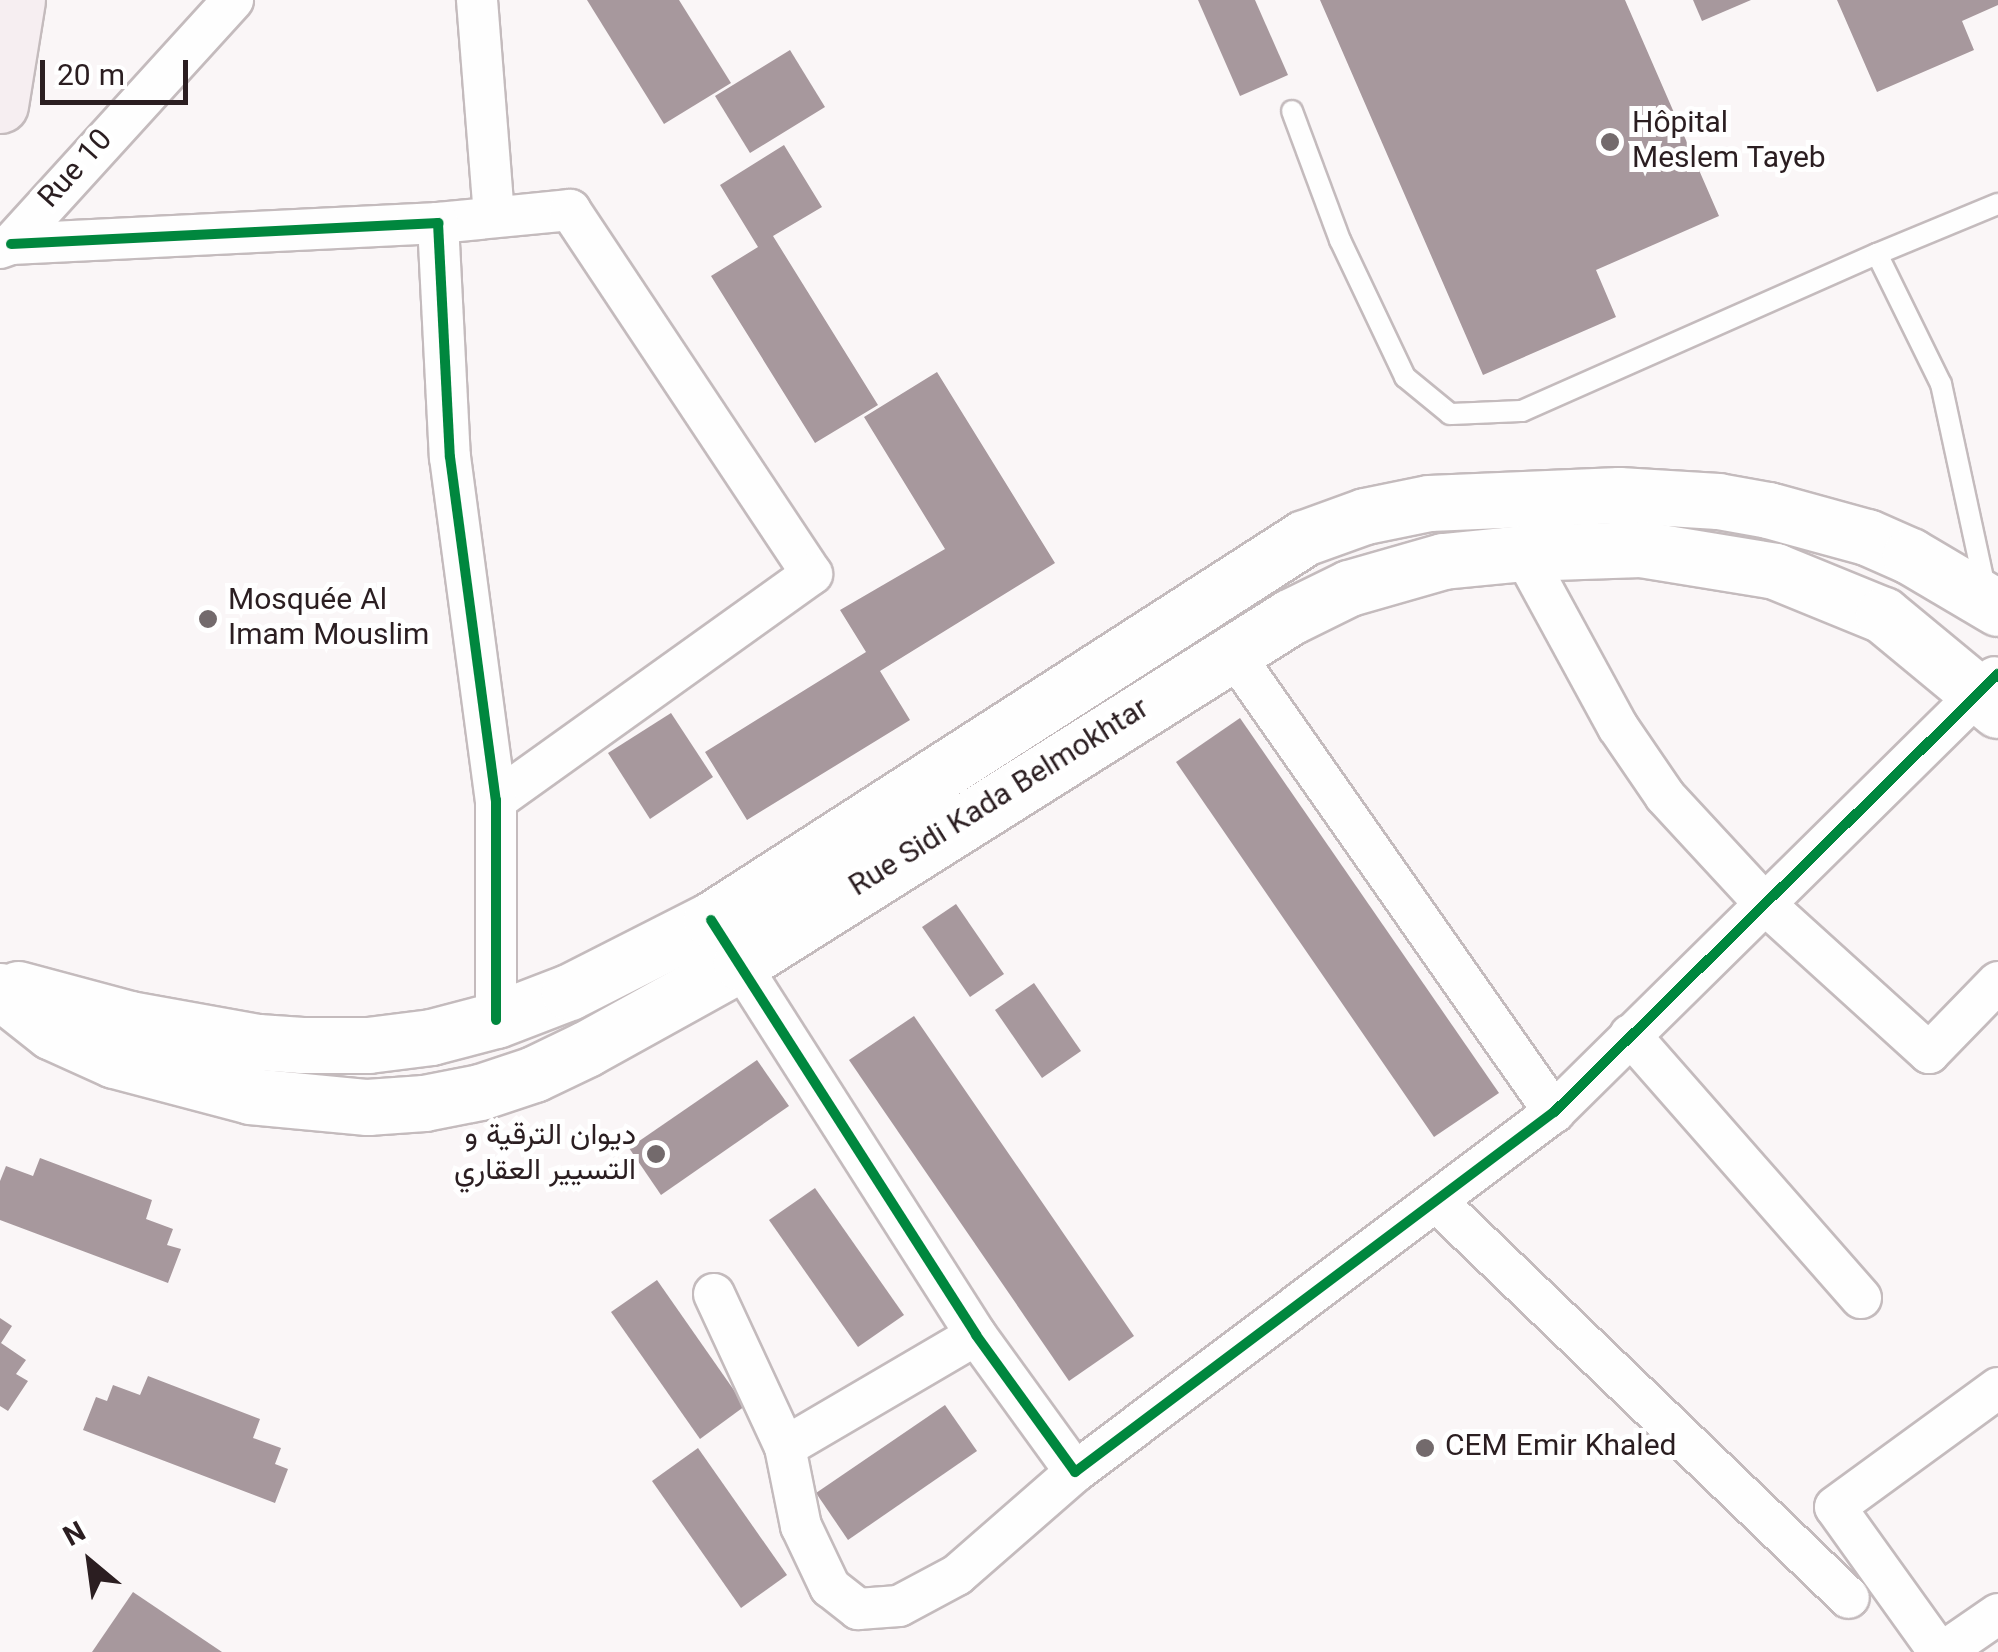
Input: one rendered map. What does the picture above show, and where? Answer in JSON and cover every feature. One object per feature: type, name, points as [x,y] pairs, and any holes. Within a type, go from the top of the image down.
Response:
[{"type":"main road","points":[[0,105],[18,0]]},
{"type":"main road","name":"Rue Sidi Kada Belmokhtar","points":[[0,988],[130,1019],[258,1042],[368,1045],[431,1037],[496,1020],[569,992],[710,920],[1247,571],[1304,538],[1364,516],[1429,503],[1513,496],[1619,494],[1718,501],[1785,514],[1867,538],[1910,556],[1993,604]]},
{"type":"main road","name":"Rue Sidi Kada Belmokhtar","points":[[0,988],[52,1032],[114,1060],[250,1096],[367,1106],[424,1103],[480,1092],[534,1074],[586,1049],[741,964],[1232,652],[1349,588],[1443,561],[1523,552],[1640,549],[1775,570],[1884,615],[1992,692]]},
{"type":"main road","points":[[250,1096],[258,1042]]},
{"type":"street","points":[[477,0],[494,216]]},
{"type":"street","name":"Rue 10","points":[[6,246],[222,5]]},
{"type":"street","points":[[6,246],[438,222],[570,210],[812,574],[496,800]]},
{"type":"street","points":[[438,222],[450,457],[496,800],[496,1020]]},
{"type":"street","points":[[1523,552],[1637,755],[1665,796],[1767,906],[1929,1052],[1998,982]]},
{"type":"street","points":[[1232,652],[1554,1112]]},
{"type":"street","points":[[714,1294],[785,1447],[800,1526],[830,1587],[858,1609],[899,1606],[957,1575],[1075,1472],[1554,1112],[1992,692]]},
{"type":"street","points":[[710,920],[976,1335],[1075,1472]]},
{"type":"street","points":[[1630,1036],[1861,1298]]},
{"type":"street","points":[[1438,1202],[1849,1598]]},
{"type":"street","points":[[785,1447],[976,1335]]},
{"type":"street","points":[[1998,1388],[1835,1507],[1941,1652],[1998,1614]]},
{"type":"lane","points":[[1292,111],[1340,240],[1405,377],[1450,414],[1522,411],[1998,204]]},
{"type":"lane","points":[[1878,254],[1942,384],[1993,604]]},
{"type":"building","points":[[587,0],[679,0],[731,83],[664,124]]},
{"type":"building","points":[[1198,0],[1255,0],[1288,75],[1240,96]]},
{"type":"building","points":[[1320,0],[1625,0],[1719,216],[1596,270],[1616,317],[1483,375]]},
{"type":"building","points":[[1693,0],[1751,0],[1702,21]]},
{"type":"building","points":[[1837,0],[1998,0],[1998,5],[1962,21],[1974,50],[1877,92]]},
{"type":"building","points":[[790,50],[825,107],[750,153],[715,96]]},
{"type":"building","points":[[784,145],[822,207],[773,236],[878,405],[815,443],[711,276],[758,247],[720,185]]},
{"type":"building","points":[[937,372],[1055,563],[880,671],[910,720],[747,820],[705,752],[866,652],[840,610],[945,549],[864,417]]},
{"type":"building","points":[[671,713],[713,777],[650,819],[608,753]]},
{"type":"building","points":[[1240,718],[1499,1093],[1434,1137],[1176,762]]},
{"type":"building","points":[[956,904],[1004,974],[970,997],[922,927]]},
{"type":"building","points":[[1034,983],[1081,1051],[1042,1078],[995,1010]]},
{"type":"building","points":[[914,1016],[1134,1336],[1069,1381],[849,1060]]},
{"type":"building","points":[[757,1060],[789,1106],[661,1195],[629,1148]]},
{"type":"building","points":[[40,1158],[152,1200],[146,1219],[173,1229],[167,1245],[181,1249],[168,1283],[0,1220],[0,1181],[6,1166],[33,1176]]},
{"type":"building","points":[[815,1188],[904,1315],[858,1347],[769,1220]]},
{"type":"building","points":[[657,1280],[745,1406],[700,1439],[611,1312]]},
{"type":"building","points":[[0,1318],[12,1326],[1,1343],[26,1360],[16,1374],[28,1381],[8,1411],[0,1406]]},
{"type":"building","points":[[148,1376],[260,1419],[253,1438],[281,1448],[275,1464],[288,1469],[275,1503],[83,1430],[96,1397],[107,1401],[113,1385],[140,1395]]},
{"type":"building","points":[[945,1405],[977,1451],[848,1540],[816,1493]]},
{"type":"building","points":[[698,1448],[787,1575],[741,1608],[652,1481]]},
{"type":"building","points":[[133,1592],[222,1652],[92,1652]]},
{"type":"cycle path","points":[[11,244],[438,223],[450,457],[496,800],[496,1020]]},
{"type":"cycle path","points":[[711,920],[976,1335],[1075,1472],[1554,1112],[1998,674]]},
{"type":"place","name":"Hôpital Meslem Tayeb","points":[[1610,142]]},
{"type":"place","name":"Mosquée Al Imam Mouslim","points":[[208,619]]},
{"type":"place","name":"ديوان الترقية و التسيير العقاري","points":[[656,1154]]},
{"type":"place","name":"CEM Emir Khaled","points":[[1425,1448]]}]
